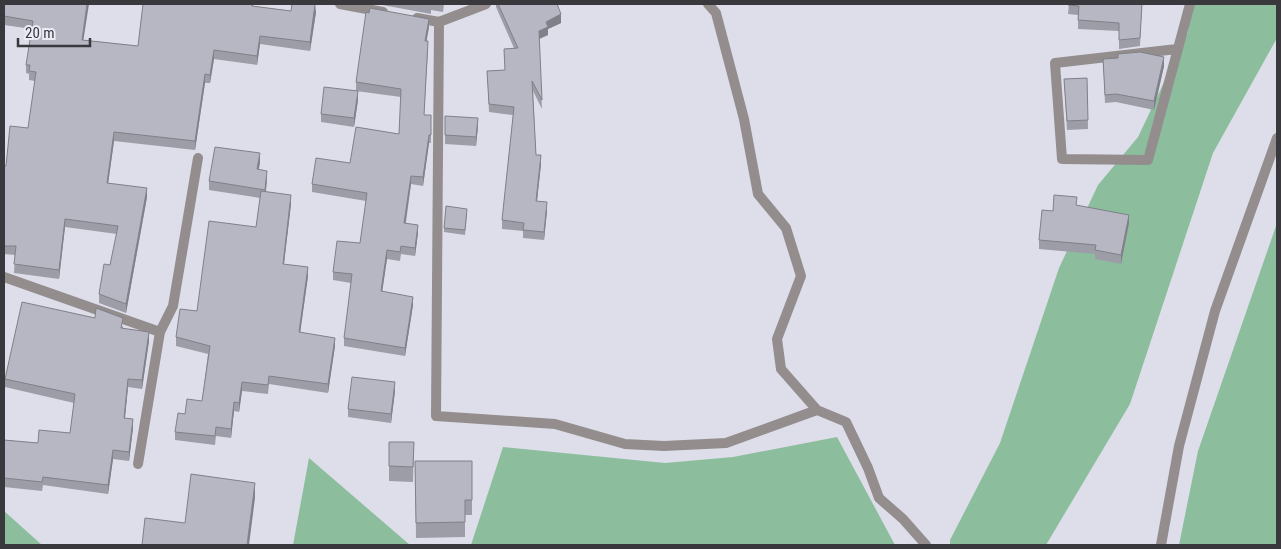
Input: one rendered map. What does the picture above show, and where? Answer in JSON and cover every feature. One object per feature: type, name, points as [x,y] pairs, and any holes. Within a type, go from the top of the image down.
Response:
[{"type":"street","points":[[342,4],[440,22],[486,4]]},
{"type":"street","points":[[708,4],[716,13],[744,119],[758,194],[786,228],[801,276],[777,339],[782,369],[817,410],[846,422],[868,468],[879,498],[902,518],[926,545]]},
{"type":"street","points":[[1177,49],[1055,63],[1062,159],[1148,160],[1190,4]]},
{"type":"street","points":[[440,22],[436,416],[545,423],[625,444],[664,446],[726,443],[817,410]]},
{"type":"street","points":[[1161,545],[1179,446],[1215,311],[1277,138]]},
{"type":"street","points":[[138,464],[160,332],[173,306],[198,158]]},
{"type":"street","points":[[4,277],[160,332]]},
{"type":"green space","points":[[1190,4],[1277,4],[1277,38],[1213,153],[1130,404],[1046,545],[950,545],[950,540],[1000,443],[1059,268],[1098,185],[1138,137],[1188,32]]},
{"type":"green space","points":[[1277,223],[1277,545],[1179,545],[1198,451]]},
{"type":"green space","points":[[837,437],[895,545],[471,545],[503,447],[665,463],[733,457]]},
{"type":"green space","points":[[309,458],[410,545],[293,545]]},
{"type":"green space","points":[[4,511],[42,545],[4,545]]},
{"type":"building","points":[[4,4],[87,4],[82,40],[138,46],[143,4],[252,4],[252,6],[291,11],[292,4],[315,4],[310,42],[260,36],[257,56],[214,50],[210,75],[205,74],[195,141],[114,132],[107,183],[147,188],[126,304],[99,294],[104,264],[110,265],[118,226],[65,219],[59,270],[14,264],[16,246],[4,246],[4,166],[6,166],[10,126],[28,128],[36,72],[29,71],[30,65],[26,65],[33,21],[4,16]]},
{"type":"building","points":[[498,4],[557,4],[561,14],[546,22],[548,27],[539,31],[542,100],[532,81],[536,155],[541,155],[536,201],[547,202],[544,232],[523,230],[524,223],[502,220],[514,107],[489,104],[487,71],[505,70],[504,49],[518,48]]},
{"type":"building","points":[[1069,4],[1142,4],[1140,38],[1119,40],[1119,23],[1078,20],[1079,6]]},
{"type":"building","points":[[370,8],[429,19],[425,41],[428,41],[424,115],[431,115],[431,135],[429,135],[423,177],[411,176],[404,223],[418,225],[415,248],[401,246],[400,252],[387,250],[381,291],[413,297],[405,348],[344,338],[352,274],[333,272],[337,241],[360,243],[367,193],[312,184],[316,158],[350,163],[356,127],[399,134],[401,89],[356,82],[366,12],[369,13]]},
{"type":"building","points":[[1140,52],[1164,57],[1154,101],[1116,94],[1105,95],[1103,59],[1118,58],[1118,54]]},
{"type":"building","points":[[1087,78],[1088,120],[1067,121],[1064,79]]},
{"type":"building","points":[[324,87],[358,91],[354,118],[321,114]]},
{"type":"building","points":[[445,116],[478,118],[476,137],[445,135]]},
{"type":"building","points":[[215,147],[260,153],[257,169],[267,171],[265,190],[209,181]]},
{"type":"building","points":[[261,191],[291,195],[283,264],[308,267],[299,332],[335,338],[328,384],[269,376],[268,385],[242,382],[239,403],[234,402],[231,429],[216,427],[215,436],[175,432],[178,413],[185,414],[187,399],[202,401],[210,346],[176,337],[180,309],[197,311],[209,221],[256,227]]},
{"type":"building","points":[[1054,195],[1077,197],[1076,205],[1129,215],[1121,255],[1095,250],[1096,245],[1039,240],[1042,210],[1053,211]]},
{"type":"building","points":[[446,206],[467,209],[465,230],[444,228]]},
{"type":"building","points":[[22,302],[95,318],[96,308],[123,318],[121,328],[149,332],[142,380],[128,379],[124,418],[133,419],[129,452],[113,450],[108,485],[43,477],[42,482],[4,478],[4,440],[38,443],[39,430],[70,433],[75,394],[5,379]]},
{"type":"building","points":[[352,377],[395,382],[391,414],[348,409]]},
{"type":"building","points":[[389,442],[414,442],[413,467],[389,466]]},
{"type":"building","points":[[415,461],[472,461],[472,500],[465,500],[465,522],[416,523]]},
{"type":"building","points":[[191,474],[255,483],[247,545],[142,545],[145,518],[185,523]]}]
